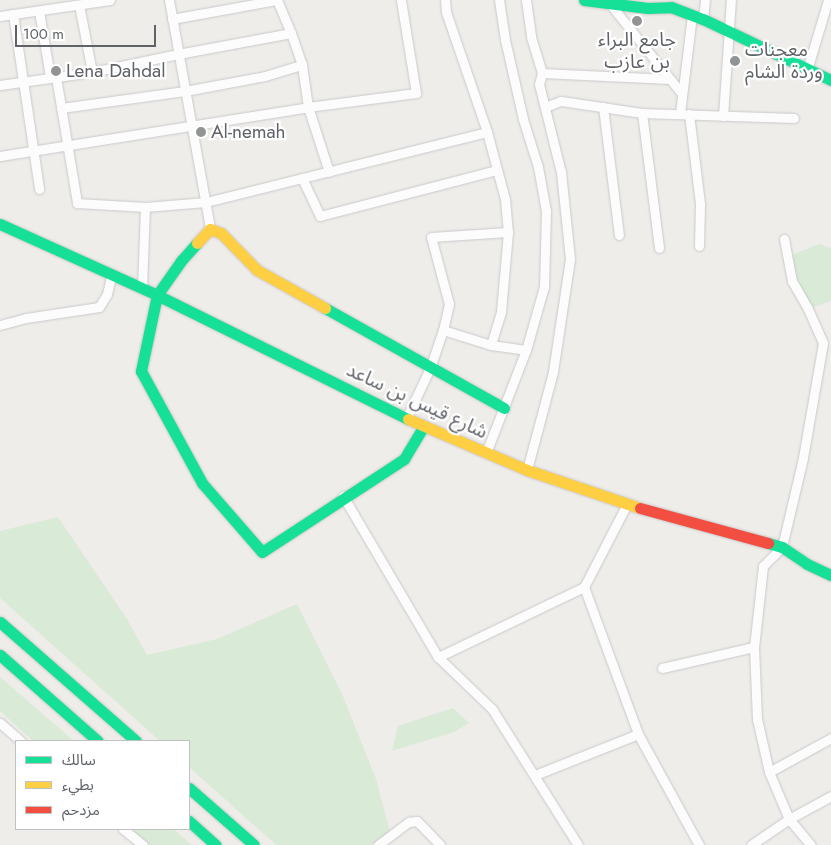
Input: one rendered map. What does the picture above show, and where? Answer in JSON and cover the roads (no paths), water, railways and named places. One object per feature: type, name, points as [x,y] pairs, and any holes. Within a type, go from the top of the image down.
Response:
[{"type":"main road","points":[[584,0],[647,8],[672,4],[831,80]]},
{"type":"main road","name":"شارع قيس بن ساعد","points":[[1,221],[111,276],[157,295],[407,417],[423,427],[527,470],[627,504],[782,547],[806,564],[831,575]]},
{"type":"main road","points":[[423,427],[404,459],[343,496],[262,552],[202,483],[140,372],[157,295],[181,261],[210,229],[220,233],[257,270],[504,408]]},
{"type":"main road","points":[[0,622],[135,740]]},
{"type":"main road","points":[[0,655],[97,740]]},
{"type":"main road","points":[[190,789],[254,845]]},
{"type":"main road","points":[[190,822],[216,845]]},
{"type":"street","points":[[0,16],[110,0]]},
{"type":"street","points":[[169,0],[210,229]]},
{"type":"street","points":[[172,19],[277,0],[302,65],[308,107],[329,172]]},
{"type":"street","points":[[0,156],[308,107],[416,93],[401,0]]},
{"type":"street","points":[[445,0],[446,12],[487,132],[505,199],[508,232],[501,312],[491,345]]},
{"type":"street","points":[[486,453],[526,350],[544,287],[546,211],[538,167],[523,119],[505,40],[499,0]]},
{"type":"street","points":[[526,0],[531,37],[542,73],[539,84],[562,172],[570,259],[553,372],[527,470]]},
{"type":"street","points":[[703,19],[705,0]]},
{"type":"street","points":[[723,116],[731,0]]},
{"type":"street","points":[[807,70],[828,0]]},
{"type":"street","points":[[610,4],[682,94]]},
{"type":"street","points":[[79,5],[92,72]]},
{"type":"street","points":[[39,11],[61,108],[77,203],[145,206],[206,202],[487,132]]},
{"type":"street","points":[[13,14],[39,189]]},
{"type":"street","points":[[692,15],[682,94],[700,204],[699,246]]},
{"type":"street","points":[[0,85],[92,72],[178,54],[291,34]]},
{"type":"street","points":[[61,108],[185,91],[265,76],[302,65]]},
{"type":"street","points":[[542,73],[669,79]]},
{"type":"street","points":[[545,107],[561,101],[642,112],[794,118]]},
{"type":"street","points":[[603,107],[619,235]]},
{"type":"street","points":[[642,112],[659,248]]},
{"type":"street","points":[[302,178],[320,216],[497,170]]},
{"type":"street","points":[[142,289],[145,206]]},
{"type":"street","points":[[407,417],[430,368],[443,330],[449,304],[431,236],[508,232]]},
{"type":"street","points":[[784,239],[792,281],[827,343],[782,547],[762,566],[754,647],[756,719],[769,772],[789,819],[811,845]]},
{"type":"street","points":[[0,325],[26,318],[99,307],[107,294],[111,276]]},
{"type":"street","points":[[443,330],[491,345],[526,350]]},
{"type":"street","points":[[343,496],[438,657],[492,709],[578,845]]},
{"type":"street","points":[[438,657],[584,587],[627,504]]},
{"type":"street","points":[[584,587],[638,734],[699,845]]},
{"type":"street","points":[[662,668],[754,647]]},
{"type":"street","points":[[0,724],[20,740]]},
{"type":"street","points":[[535,775],[638,734]]},
{"type":"street","points":[[769,772],[831,738]]},
{"type":"street","points":[[751,845],[789,819],[831,796]]},
{"type":"street","points":[[378,845],[409,822],[417,821],[440,845]]},
{"type":"street","points":[[124,830],[143,845]]},
{"type":"place","name":"جامع البراء بن عازب","points":[[637,21]]},
{"type":"place","name":"معجنات وردة الشام","points":[[735,61]]},
{"type":"place","name":"Lena Dahdal","points":[[56,71]]},
{"type":"place","name":"Al-nemah","points":[[201,132]]}]
